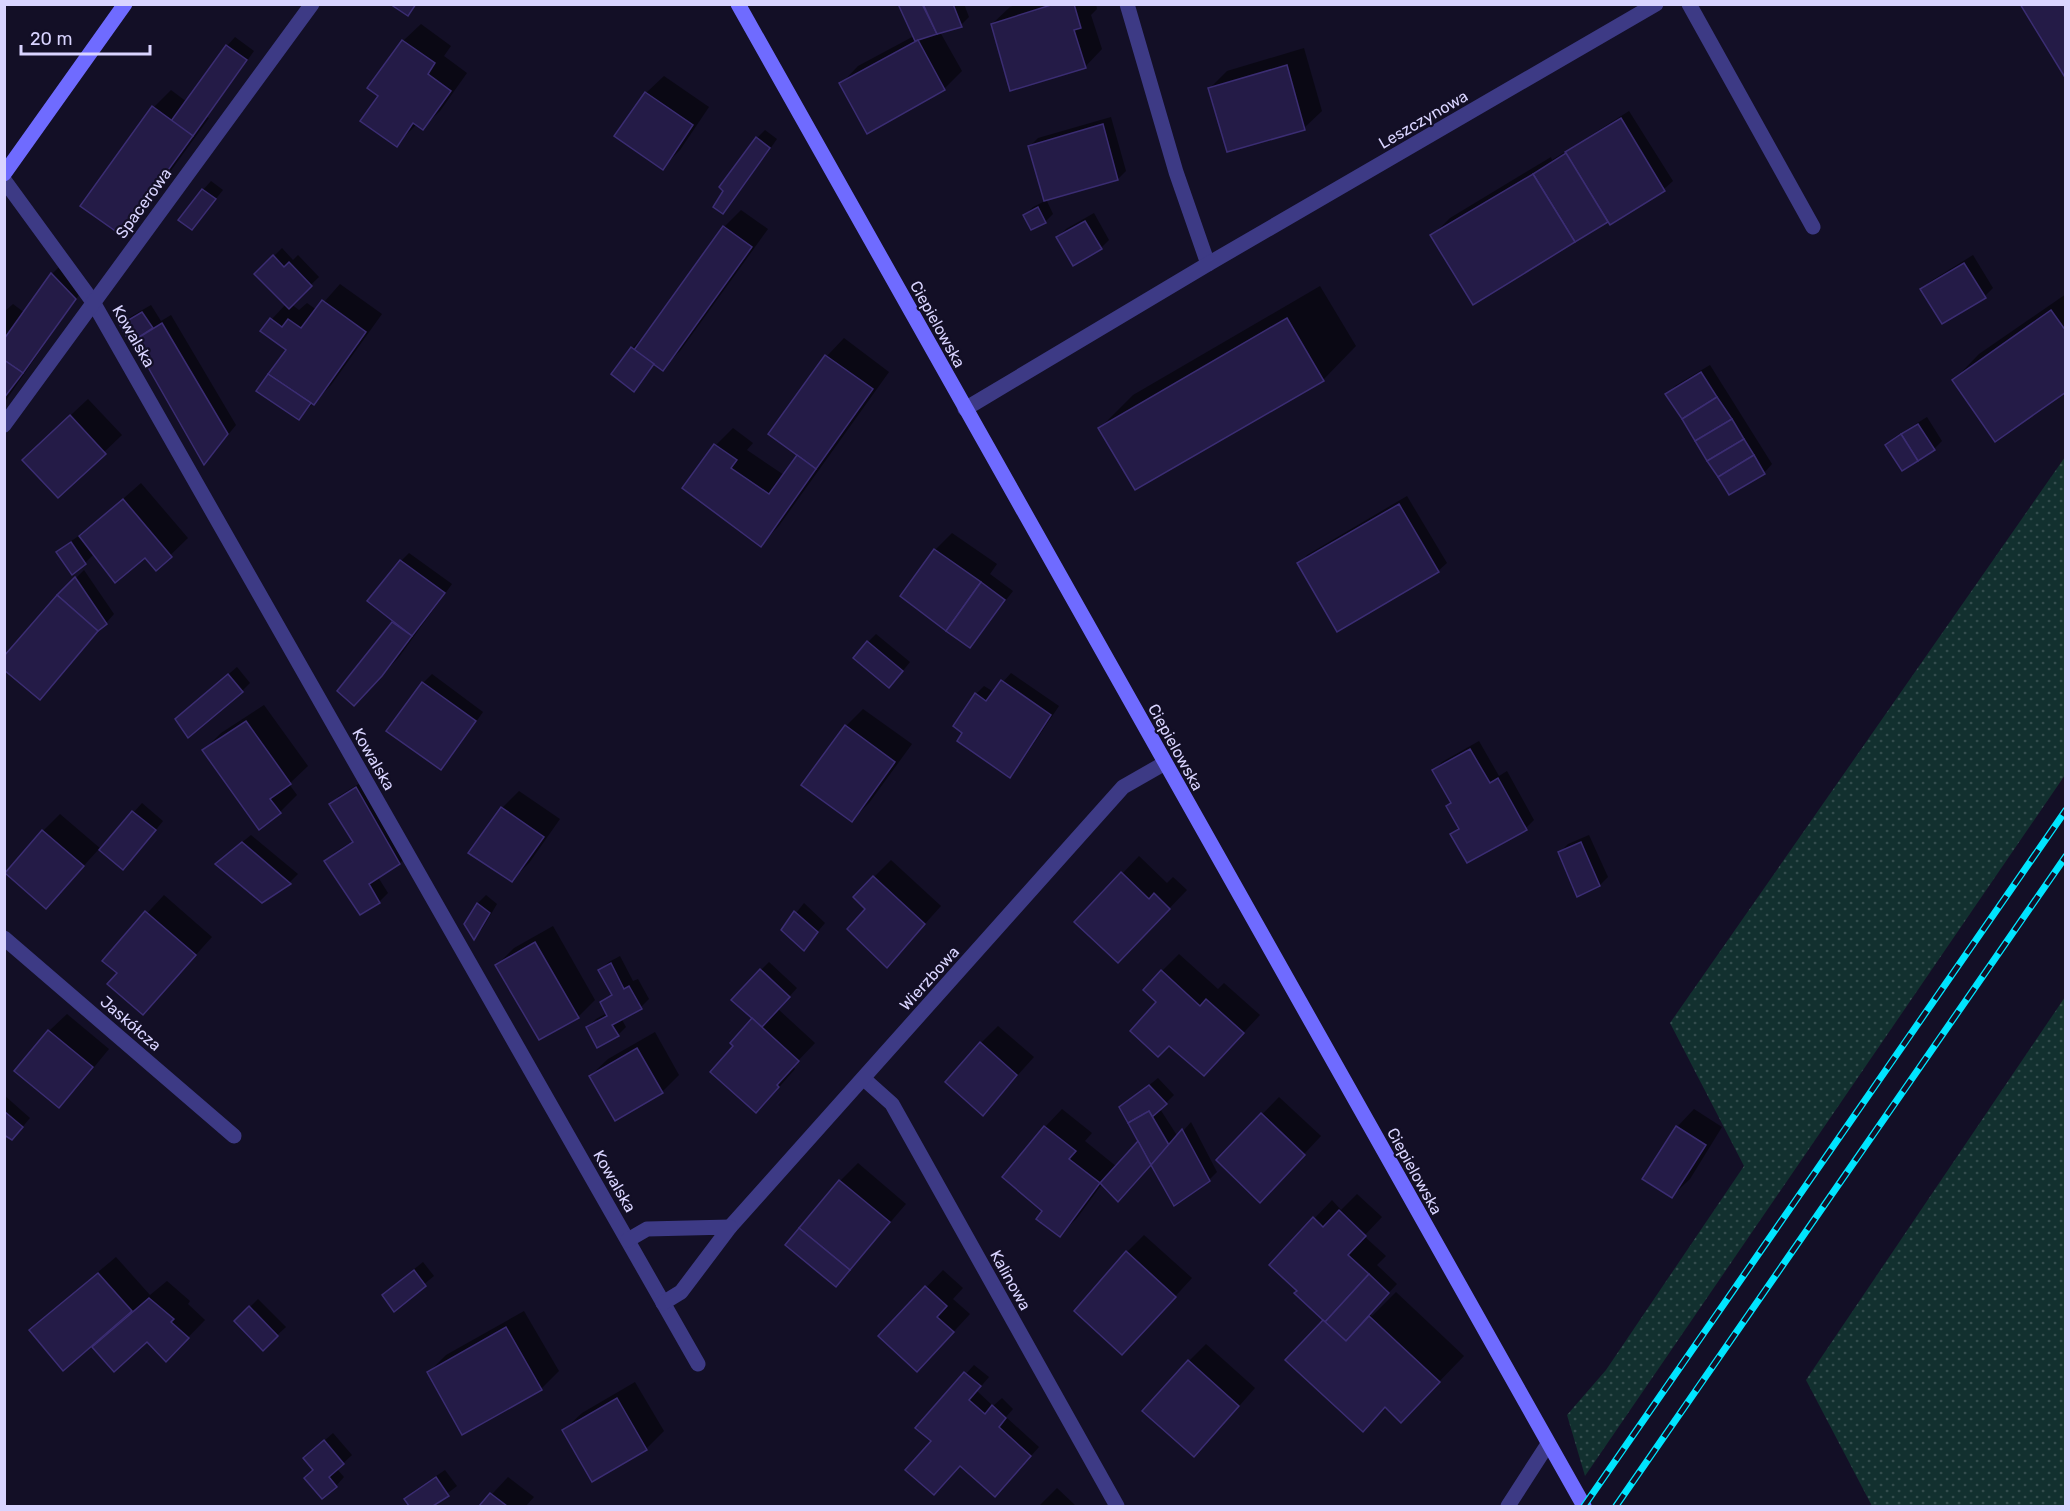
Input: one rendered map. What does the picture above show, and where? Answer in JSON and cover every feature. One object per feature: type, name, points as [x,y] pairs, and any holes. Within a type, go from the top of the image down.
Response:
[{"type":"street","points":[[4,174],[125,4]]},
{"type":"street","name":"Spacerowa","points":[[4,425],[312,4]]},
{"type":"street","name":"Ciepielowska","points":[[738,4],[1584,1506]]},
{"type":"street","points":[[1127,4],[1176,172],[1208,264]]},
{"type":"street","name":"Leszczynowa","points":[[965,409],[1208,264],[1656,4]]},
{"type":"street","points":[[1689,4],[1813,227]]},
{"type":"street","name":"Kowalska","points":[[4,180],[93,302],[698,1364]]},
{"type":"street","name":"Wierzbowa","points":[[663,1303],[681,1292],[730,1227],[1123,787],[1165,763]]},
{"type":"street","name":"Jaskółcza","points":[[4,938],[234,1136]]},
{"type":"street","name":"Kalinowa","points":[[864,1079],[892,1104],[1117,1506]]},
{"type":"street","points":[[628,1240],[647,1229],[730,1227]]},
{"type":"street","points":[[1508,1506],[1548,1444]]},
{"type":"green space","points":[[2065,457],[2065,775],[1585,1476],[1567,1415],[1606,1370],[1744,1166],[1670,1023]]},
{"type":"green space","points":[[2065,997],[2065,1506],[1872,1506],[1806,1380]]},
{"type":"building","points":[[390,4],[416,4],[408,16]]},
{"type":"building","points":[[898,4],[922,4],[937,34],[915,41]]},
{"type":"building","points":[[923,4],[953,4],[962,27],[937,34]]},
{"type":"building","points":[[1054,4],[1074,4],[1081,28],[1074,30],[1086,68],[1010,91],[991,24]]},
{"type":"building","points":[[2020,4],[2066,4],[2066,79]]},
{"type":"building","points":[[402,40],[435,63],[428,74],[451,91],[423,130],[413,123],[397,147],[360,121],[378,96],[367,88]]},
{"type":"building","points":[[918,40],[945,90],[867,134],[839,83]]},
{"type":"building","points":[[226,45],[247,60],[193,136],[171,121]]},
{"type":"building","points":[[1287,65],[1305,130],[1227,152],[1208,88]]},
{"type":"building","points":[[645,92],[693,125],[663,170],[614,136]]},
{"type":"building","points":[[152,106],[193,136],[121,235],[80,206]]},
{"type":"building","points":[[1621,118],[1665,191],[1610,225],[1565,152]]},
{"type":"building","points":[[1103,124],[1118,180],[1044,201],[1028,146]]},
{"type":"building","points":[[756,137],[770,148],[723,214],[713,207],[723,191],[719,187]]},
{"type":"building","points":[[1566,153],[1608,222],[1575,242],[1533,174]]},
{"type":"building","points":[[1533,174],[1575,242],[1473,305],[1430,235]]},
{"type":"building","points":[[202,189],[216,199],[192,230],[178,220]]},
{"type":"building","points":[[1038,207],[1046,223],[1031,230],[1023,215]]},
{"type":"building","points":[[1085,221],[1102,249],[1073,266],[1056,237]]},
{"type":"building","points":[[723,226],[752,247],[663,371],[634,350]]},
{"type":"building","points":[[273,255],[284,267],[289,262],[312,286],[289,309],[254,274]]},
{"type":"building","points":[[1964,263],[1986,298],[1942,324],[1920,289]]},
{"type":"building","points":[[51,273],[76,299],[23,373],[4,360],[4,339]]},
{"type":"building","points":[[322,300],[366,332],[314,405],[268,374],[286,350],[260,331],[270,318],[282,327],[288,319],[301,328]]},
{"type":"building","points":[[2051,310],[2066,331],[2066,392],[1995,442],[1952,380]]},
{"type":"building","points":[[142,312],[153,328],[130,343],[120,325]]},
{"type":"building","points":[[1287,318],[1324,381],[1135,490],[1098,428]]},
{"type":"building","points":[[162,323],[228,434],[204,465],[133,341]]},
{"type":"building","points":[[631,347],[654,364],[634,392],[611,374]]},
{"type":"building","points":[[825,355],[873,389],[816,469],[768,434]]},
{"type":"building","points":[[4,360],[23,373],[4,398]]},
{"type":"building","points":[[1701,372],[1717,397],[1682,419],[1665,394]]},
{"type":"building","points":[[268,374],[311,403],[299,420],[256,391]]},
{"type":"building","points":[[1717,397],[1732,419],[1695,441],[1682,419]]},
{"type":"building","points":[[70,415],[106,454],[58,498],[22,460]]},
{"type":"building","points":[[1732,419],[1744,439],[1707,461],[1695,441]]},
{"type":"building","points":[[1918,424],[1935,450],[1918,461],[1901,434]]},
{"type":"building","points":[[1901,434],[1918,461],[1902,471],[1885,445]]},
{"type":"building","points":[[1744,439],[1754,455],[1718,477],[1707,461]]},
{"type":"building","points":[[714,444],[737,460],[731,468],[769,494],[797,455],[816,469],[761,547],[682,488]]},
{"type":"building","points":[[1754,455],[1765,474],[1729,495],[1718,477]]},
{"type":"building","points":[[123,499],[172,557],[156,571],[145,558],[115,583],[79,536]]},
{"type":"building","points":[[1399,504],[1439,572],[1337,632],[1297,563]]},
{"type":"building","points":[[71,542],[86,564],[72,575],[56,552]]},
{"type":"building","points":[[934,549],[981,582],[946,631],[900,596]]},
{"type":"building","points":[[400,560],[445,593],[412,636],[367,601]]},
{"type":"building","points":[[75,577],[107,624],[98,631],[57,595]]},
{"type":"building","points":[[981,582],[1005,600],[970,648],[946,631]]},
{"type":"building","points":[[57,595],[98,631],[40,700],[4,670],[4,656]]},
{"type":"building","points":[[392,622],[412,636],[382,676],[354,706],[337,691]]},
{"type":"building","points":[[867,641],[903,671],[889,688],[853,658]]},
{"type":"building","points":[[228,674],[243,692],[188,738],[175,719]]},
{"type":"building","points":[[1001,680],[1051,715],[1010,778],[957,741],[962,733],[953,726],[975,693],[986,701]]},
{"type":"building","points":[[422,682],[476,721],[441,770],[386,731]]},
{"type":"building","points":[[246,721],[291,784],[270,799],[281,813],[259,830],[202,750]]},
{"type":"building","points":[[845,725],[895,762],[852,822],[801,785]]},
{"type":"building","points":[[1470,749],[1490,783],[1498,778],[1527,830],[1467,863],[1450,834],[1459,829],[1446,806],[1451,803],[1432,770]]},
{"type":"building","points":[[356,787],[400,864],[369,884],[380,903],[360,915],[324,861],[353,842],[329,804]]},
{"type":"building","points":[[501,807],[544,837],[512,882],[468,853]]},
{"type":"building","points":[[132,811],[156,830],[123,870],[99,850]]},
{"type":"building","points":[[42,830],[84,866],[46,909],[5,873]]},
{"type":"building","points":[[242,842],[291,884],[262,903],[215,864]]},
{"type":"building","points":[[1581,842],[1600,886],[1577,897],[1558,852]]},
{"type":"building","points":[[1121,872],[1149,899],[1154,893],[1170,909],[1118,963],[1074,922]]},
{"type":"building","points":[[873,876],[925,924],[887,968],[847,929],[865,909],[853,897]]},
{"type":"building","points":[[477,903],[490,913],[474,940],[464,924]]},
{"type":"building","points":[[145,911],[196,955],[143,1015],[107,984],[117,973],[102,961]]},
{"type":"building","points":[[794,911],[818,932],[804,951],[781,930]]},
{"type":"building","points":[[535,942],[579,1018],[539,1040],[495,965]]},
{"type":"building","points":[[611,963],[624,989],[629,986],[642,1009],[612,1025],[619,1036],[597,1048],[586,1027],[607,1016],[600,1002],[612,995],[598,970]]},
{"type":"building","points":[[760,969],[790,997],[762,1027],[731,1000]]},
{"type":"building","points":[[1161,970],[1200,1006],[1206,999],[1244,1033],[1204,1076],[1169,1046],[1158,1057],[1130,1031],[1156,1002],[1143,990]]},
{"type":"building","points":[[752,1018],[799,1061],[756,1113],[710,1072],[733,1046],[730,1043]]},
{"type":"building","points":[[48,1030],[93,1067],[59,1108],[14,1071]]},
{"type":"building","points":[[980,1042],[1017,1075],[983,1116],[945,1082]]},
{"type":"building","points":[[637,1048],[663,1093],[615,1121],[589,1076]]},
{"type":"building","points":[[1149,1085],[1167,1104],[1152,1117],[1149,1111],[1128,1123],[1119,1107]]},
{"type":"building","points":[[4,1111],[23,1127],[12,1140],[4,1135]]},
{"type":"building","points":[[1149,1111],[1169,1145],[1151,1165],[1128,1123]]},
{"type":"building","points":[[1261,1113],[1305,1155],[1260,1203],[1216,1160]]},
{"type":"building","points":[[1044,1126],[1076,1151],[1069,1159],[1100,1183],[1060,1237],[1036,1219],[1042,1211],[1002,1177]]},
{"type":"building","points":[[1676,1126],[1706,1145],[1672,1198],[1642,1179]]},
{"type":"building","points":[[1182,1129],[1210,1181],[1174,1206],[1151,1165]]},
{"type":"building","points":[[1138,1141],[1151,1165],[1118,1202],[1100,1183]]},
{"type":"building","points":[[839,1180],[890,1222],[850,1270],[799,1228]]},
{"type":"building","points":[[1339,1210],[1366,1236],[1348,1255],[1369,1274],[1325,1322],[1269,1265],[1313,1217],[1323,1227]]},
{"type":"building","points":[[799,1228],[850,1270],[836,1287],[785,1245]]},
{"type":"building","points":[[1126,1251],[1176,1297],[1122,1355],[1074,1311]]},
{"type":"building","points":[[414,1270],[426,1286],[394,1312],[382,1295]]},
{"type":"building","points":[[98,1273],[132,1311],[63,1371],[29,1330]]},
{"type":"building","points":[[1369,1274],[1389,1293],[1346,1341],[1325,1322]]},
{"type":"building","points":[[925,1286],[947,1306],[937,1317],[954,1332],[917,1372],[878,1336]]},
{"type":"building","points":[[149,1298],[174,1319],[171,1322],[189,1338],[166,1362],[147,1342],[114,1372],[92,1347]]},
{"type":"building","points":[[249,1306],[278,1336],[263,1351],[234,1321]]},
{"type":"building","points":[[1369,1316],[1440,1382],[1401,1423],[1385,1407],[1363,1432],[1285,1360],[1323,1320],[1346,1341]]},
{"type":"building","points":[[506,1327],[542,1390],[462,1435],[427,1372]]},
{"type":"building","points":[[1188,1360],[1239,1406],[1194,1457],[1142,1411]]},
{"type":"building","points":[[964,1372],[981,1386],[969,1400],[985,1414],[992,1405],[1006,1418],[999,1427],[1031,1456],[995,1497],[960,1466],[934,1495],[905,1470],[931,1441],[915,1428]]},
{"type":"building","points":[[617,1398],[647,1450],[592,1482],[562,1430]]},
{"type":"building","points":[[324,1440],[344,1464],[329,1477],[337,1487],[322,1499],[304,1478],[313,1470],[303,1458]]},
{"type":"building","points":[[436,1477],[449,1496],[433,1506],[409,1506],[404,1499]]},
{"type":"building","points":[[490,1493],[507,1506],[479,1506]]},
{"type":"railway","points":[[1584,1506],[2066,810]]},
{"type":"railway","points":[[1616,1506],[2066,856]]}]
